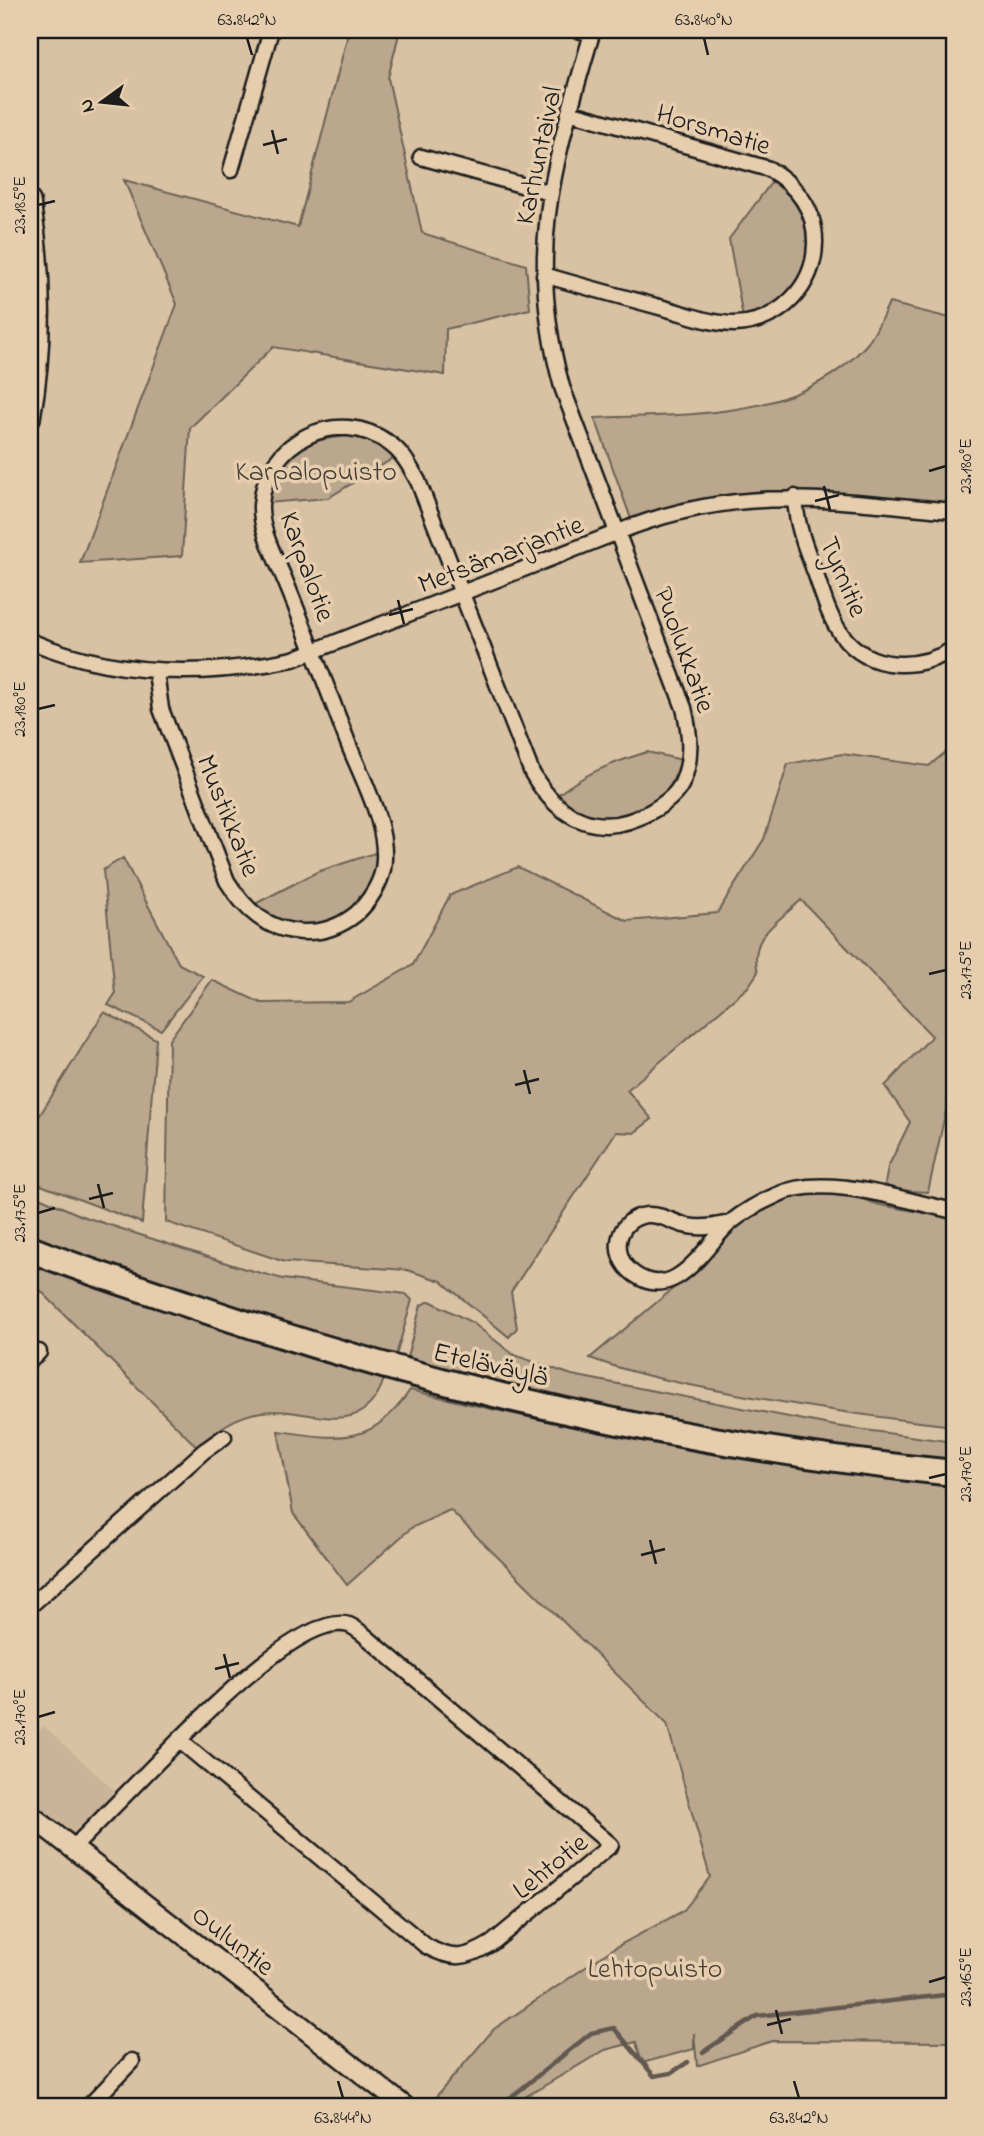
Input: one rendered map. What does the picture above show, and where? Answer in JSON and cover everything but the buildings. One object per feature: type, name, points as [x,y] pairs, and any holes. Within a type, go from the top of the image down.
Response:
[{"type":"highway","name":"Eteläväylä","points":[[30,1249],[273,1334],[413,1374],[667,1432],[794,1453],[954,1473]]},
{"type":"main road","points":[[30,201],[39,273],[30,418]]},
{"type":"main road","name":"Ouluntie","points":[[30,1815],[404,2106]]},
{"type":"street","points":[[231,170],[271,30]]},
{"type":"street","name":"Karhuntaival","points":[[587,31],[545,220],[544,275],[552,352],[562,387],[617,533]]},
{"type":"street","name":"Horsmatie","points":[[544,275],[709,320],[746,323],[769,316],[797,294],[810,273],[815,249],[813,225],[804,202],[789,183],[769,169],[569,111]]},
{"type":"street","points":[[421,157],[550,193]]},
{"type":"street","name":"Karpalotie","points":[[314,651],[265,530],[261,504],[275,463],[303,436],[321,430],[355,429],[382,438],[402,455],[418,481],[462,594]]},
{"type":"street","name":"Metsämarjantie","points":[[30,641],[97,663],[156,672],[233,671],[293,659],[617,533],[688,509],[750,499],[795,497],[954,511]]},
{"type":"street","name":"Tyrnitie","points":[[795,497],[800,533],[832,619],[851,645],[871,659],[907,665],[940,657],[954,649]]},
{"type":"street","name":"Puolukkatie","points":[[462,594],[532,773],[542,789],[560,810],[573,818],[604,825],[632,820],[656,808],[674,794],[685,772],[691,742],[684,708],[617,533]]},
{"type":"street","name":"Mustikkatie","points":[[156,672],[162,709],[227,881],[248,910],[267,923],[292,932],[309,932],[339,925],[362,909],[376,888],[383,870],[384,851],[374,811],[314,651]]},
{"type":"street","points":[[730,1223],[693,1266],[675,1279],[655,1281],[635,1275],[619,1258],[617,1245],[625,1228],[643,1215],[659,1215],[688,1226],[710,1228],[730,1223],[776,1195],[806,1186],[861,1192],[954,1211]]},
{"type":"street","points":[[30,1606],[204,1451],[224,1437]]},
{"type":"street","name":"Lehtotie","points":[[72,1849],[179,1741],[235,1686],[273,1656],[315,1631],[334,1625],[350,1625],[611,1845],[492,1943],[471,1956],[458,1959],[444,1956],[426,1946],[179,1741]]},
{"type":"street","points":[[89,2106],[132,2061]]},
{"type":"shaded area","points":[[44,1726],[117,1793],[71,1838],[30,1804],[30,1739]]},
{"type":"green space","points":[[349,30],[400,30],[388,78],[422,233],[526,265],[530,309],[446,329],[445,375],[273,347],[190,428],[182,556],[80,563],[177,304],[124,180],[298,227]]},
{"type":"green space","points":[[774,179],[799,209],[806,226],[809,244],[807,261],[801,278],[790,294],[774,307],[743,318],[729,239]]},
{"type":"green space","points":[[889,303],[954,319],[954,504],[791,491],[726,495],[631,519],[595,418],[667,416],[740,408],[776,400],[809,388],[839,370],[866,345]]},
{"type":"green space","name":"Karpalopuisto","points":[[352,436],[380,444],[395,457],[328,498],[267,503],[279,471],[295,452],[318,441]]},
{"type":"green space","points":[[954,745],[954,1074],[928,1192],[893,1190],[885,1184],[888,1167],[910,1122],[885,1086],[932,1036],[801,900],[767,931],[761,940],[757,949],[758,972],[748,987],[627,1090],[652,1119],[634,1133],[616,1132],[511,1292],[517,1328],[509,1337],[441,1281],[407,1270],[285,1262],[166,1222],[169,1040],[212,980],[261,1003],[348,1002],[413,965],[450,895],[518,867],[627,921],[717,913],[764,839],[788,764],[842,754],[929,766]]},
{"type":"green space","points":[[647,752],[682,760],[667,793],[641,812],[605,819],[588,817],[554,798],[575,782],[598,770]]},
{"type":"green space","points":[[381,851],[376,875],[363,899],[353,909],[329,922],[303,926],[275,922],[253,905],[317,872]]},
{"type":"green space","points":[[123,858],[179,964],[203,976],[161,1030],[108,1005],[115,994],[103,870]]},
{"type":"green space","points":[[104,1012],[156,1039],[142,1223],[30,1181],[30,1131]]},
{"type":"green space","points":[[841,1192],[880,1205],[954,1218],[954,1426],[842,1412],[731,1393],[642,1374],[590,1358],[681,1282],[735,1226],[782,1199],[803,1193]]},
{"type":"green space","points":[[30,1193],[82,1216],[242,1268],[283,1279],[406,1294],[412,1300],[395,1359],[294,1330],[30,1236]]},
{"type":"green space","points":[[30,1265],[272,1346],[384,1379],[374,1399],[362,1411],[348,1417],[262,1412],[227,1424],[197,1447],[30,1280]]},
{"type":"green space","points":[[430,1301],[473,1323],[514,1355],[572,1375],[835,1426],[954,1442],[954,1462],[708,1429],[567,1401],[406,1361],[421,1305]]},
{"type":"green space","name":"Lehtopuisto","points":[[410,1390],[545,1421],[680,1447],[954,1487],[954,2042],[772,2041],[697,2066],[694,2033],[694,2049],[642,2063],[636,2042],[605,2050],[515,2103],[515,2106],[428,2106],[494,2029],[614,1948],[683,1911],[710,1877],[667,1724],[450,1510],[411,1528],[347,1585],[293,1513],[278,1431],[336,1437],[367,1431],[396,1409]]},
{"type":"waterway","points":[[703,2052],[757,2016],[954,1994]]},
{"type":"waterway","points":[[505,2106],[505,2102],[591,2033],[614,2028],[654,2076],[671,2073],[688,2062]]}]
